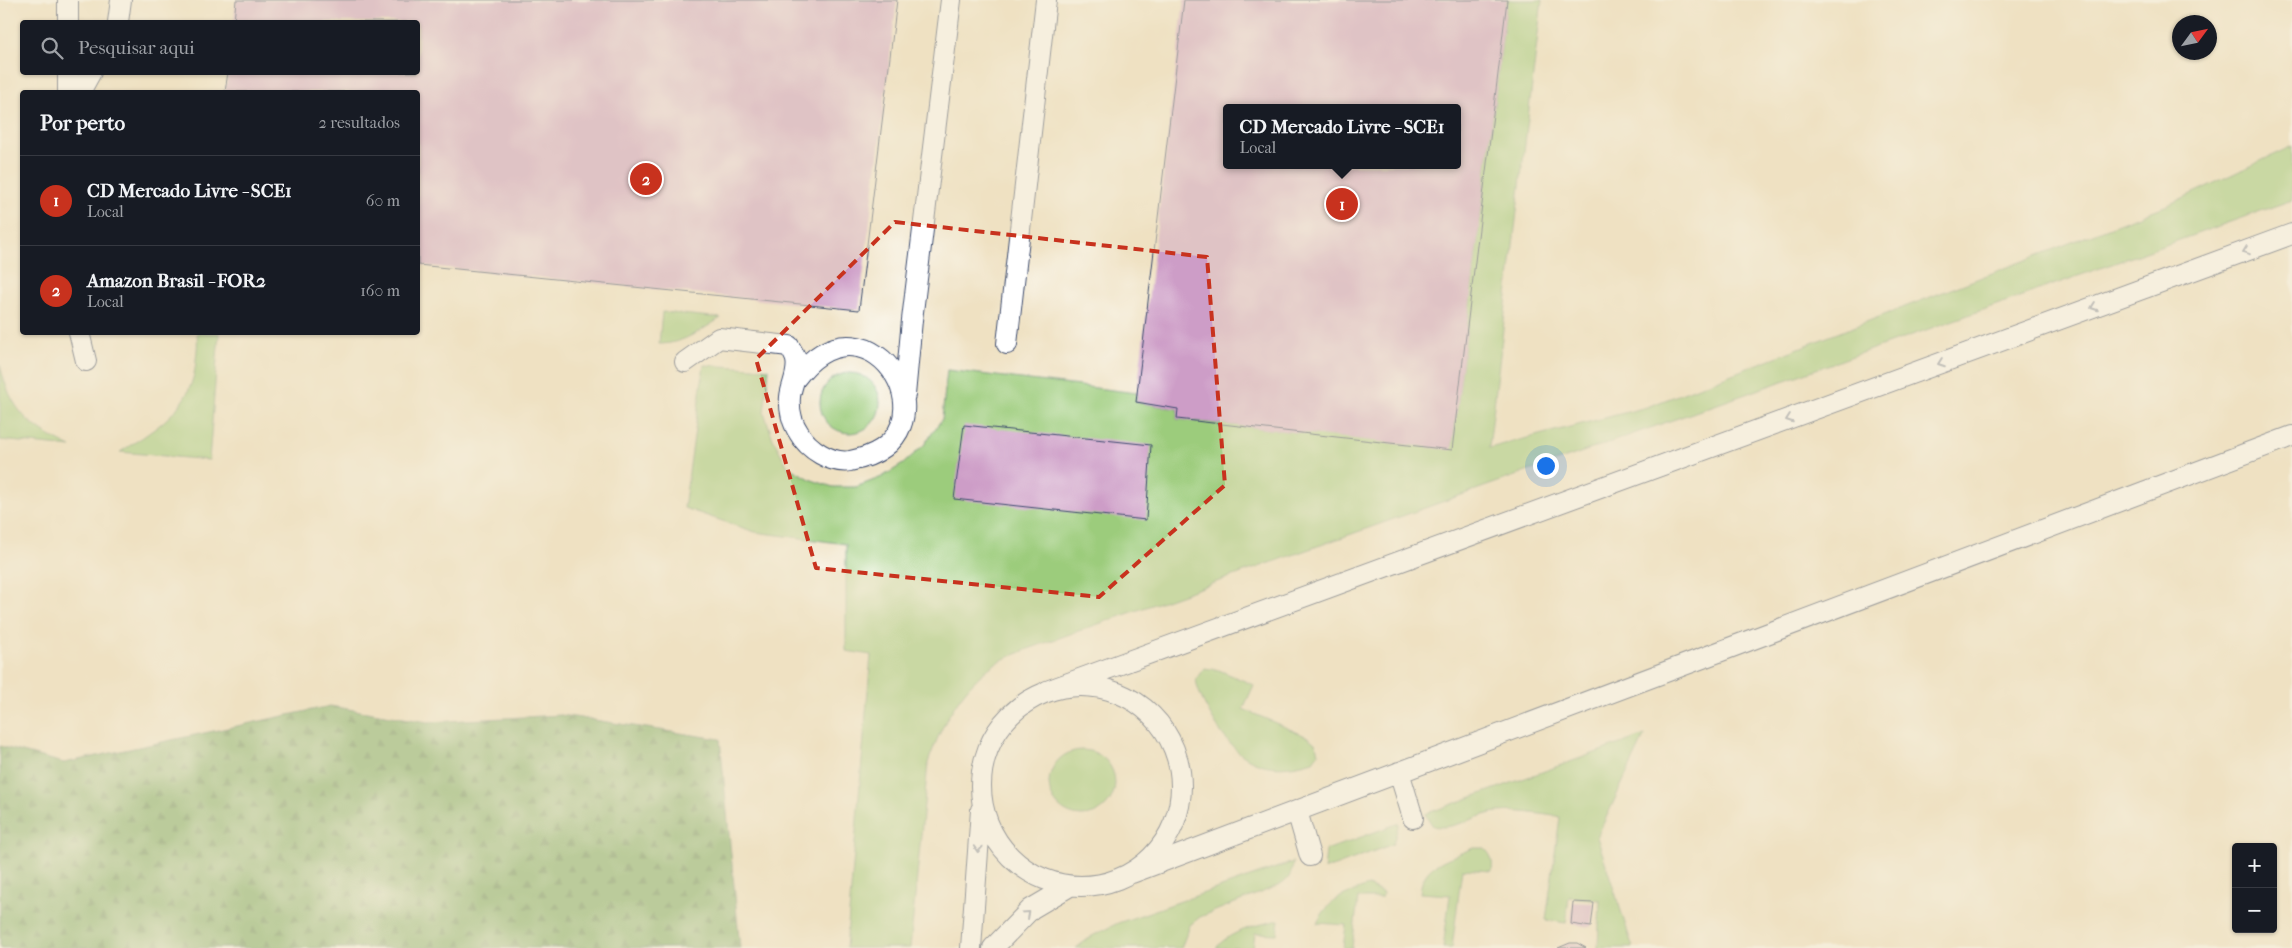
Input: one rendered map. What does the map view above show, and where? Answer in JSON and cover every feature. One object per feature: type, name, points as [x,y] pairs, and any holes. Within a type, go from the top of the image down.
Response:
[{"type":"lane","points":[[68,0],[68,20]]},
{"type":"lane","points":[[118,20],[121,0]]},
{"type":"lane","points":[[685,362],[719,338],[790,346],[796,360],[796,378],[790,397],[791,416],[799,434],[812,449],[828,458],[846,462],[864,458],[880,451],[893,438],[902,422],[905,404],[912,320],[951,0]]},
{"type":"lane","points":[[1007,344],[1046,0]]},
{"type":"lane","points":[[68,75],[68,90]]},
{"type":"lane","points":[[81,90],[89,75]]},
{"type":"lane","points":[[971,948],[982,766],[994,734],[1017,708],[1047,691],[2292,234]]},
{"type":"lane","points":[[79,335],[86,361]]},
{"type":"lane","points":[[796,378],[807,363],[823,352],[842,347],[861,348],[878,356],[893,370],[902,386],[905,404]]},
{"type":"lane","points":[[981,801],[992,833],[1012,859],[1039,877],[1070,886],[1102,885],[2292,436]]},
{"type":"lane","points":[[1047,691],[1080,685],[1114,692],[1144,708],[1165,732],[1178,762],[1181,794],[1173,826],[1156,853],[1132,873]]},
{"type":"lane","points":[[1399,772],[1413,818]]},
{"type":"lane","points":[[1297,811],[1310,856]]},
{"type":"lane","points":[[992,948],[1031,909],[1070,886]]},
{"type":"highlighted area","points":[[895,222],[1207,257],[1225,485],[1099,597],[816,568],[756,359]]},
{"type":"green space","points":[[1507,0],[1542,0],[1489,448],[1647,407],[2170,204],[2292,146],[2292,200],[1028,649],[996,663],[983,673],[962,695],[939,734],[928,763],[910,948],[846,948],[871,655],[846,651],[846,544],[755,532],[684,508],[704,365],[769,369],[764,412],[773,439],[788,467],[812,480],[833,487],[856,487],[882,477],[903,464],[924,445],[942,419],[947,370],[1137,393],[1136,402],[1178,409],[1177,419],[1452,449]]},
{"type":"green space","points":[[662,312],[721,318],[684,339],[659,344]]},
{"type":"green space","points":[[197,335],[219,335],[209,460],[120,452],[160,425],[180,404],[188,391],[193,377]]},
{"type":"green space","points":[[0,365],[10,394],[24,416],[56,440],[71,447],[0,440]]},
{"type":"green space","points":[[844,373],[856,373],[867,378],[875,386],[880,397],[878,415],[867,428],[856,433],[844,433],[833,428],[825,420],[820,409],[820,397],[825,386],[833,378]]},
{"type":"green space","points":[[1204,668],[1219,670],[1254,685],[1243,709],[1308,737],[1316,744],[1318,754],[1313,761],[1280,767],[1267,766],[1254,762],[1242,755],[1222,733],[1198,690],[1196,679]]},
{"type":"green space","points":[[330,706],[428,722],[561,715],[720,739],[740,948],[0,948],[0,746],[64,763]]},
{"type":"green space","points":[[1645,735],[1597,837],[1633,948],[1598,948],[1600,900],[1569,897],[1566,923],[1546,920],[1560,817],[1521,812],[1498,812],[1441,827],[1433,826],[1425,814]]},
{"type":"green space","points":[[1076,750],[1088,750],[1100,755],[1110,765],[1115,777],[1113,796],[1100,811],[1088,816],[1076,816],[1064,811],[1054,801],[1049,789],[1049,777],[1054,765],[1064,755]]},
{"type":"green space","points":[[1399,823],[1393,844],[1324,870],[1326,850]]},
{"type":"green space","points":[[1473,848],[1484,848],[1487,851],[1491,858],[1492,871],[1462,869],[1452,948],[1443,948],[1450,895],[1420,893],[1422,883],[1431,868],[1438,863]]},
{"type":"green space","points":[[1293,862],[1290,875],[1280,885],[1200,917],[1190,925],[1181,948],[1076,948],[1092,936],[1118,923]]},
{"type":"green space","points":[[1368,886],[1383,893],[1382,898],[1358,898],[1352,948],[1343,948],[1346,925],[1317,923],[1332,903],[1344,895]]},
{"type":"green space","points":[[1279,920],[1277,934],[1255,933],[1253,948],[1216,948],[1228,937],[1236,933]]},
{"type":"building","points":[[236,0],[897,0],[859,310],[420,265],[420,90],[225,90],[228,75],[420,75],[420,20],[234,20]]},
{"type":"building","points":[[1184,0],[1507,0],[1452,450],[1177,419],[1178,409],[1136,402]]},
{"type":"building","points":[[964,425],[1151,445],[1146,520],[954,499]]},
{"type":"building","points":[[1573,902],[1594,903],[1591,927],[1571,924]]},
{"type":"building","points":[[1570,943],[1577,943],[1586,948],[1558,948]]},
{"type":"place","name":"Amazon Brasil - FOR2","points":[[646,179]]},
{"type":"place","name":"CD Mercado Livre - SCE1","points":[[1342,204]]}]
